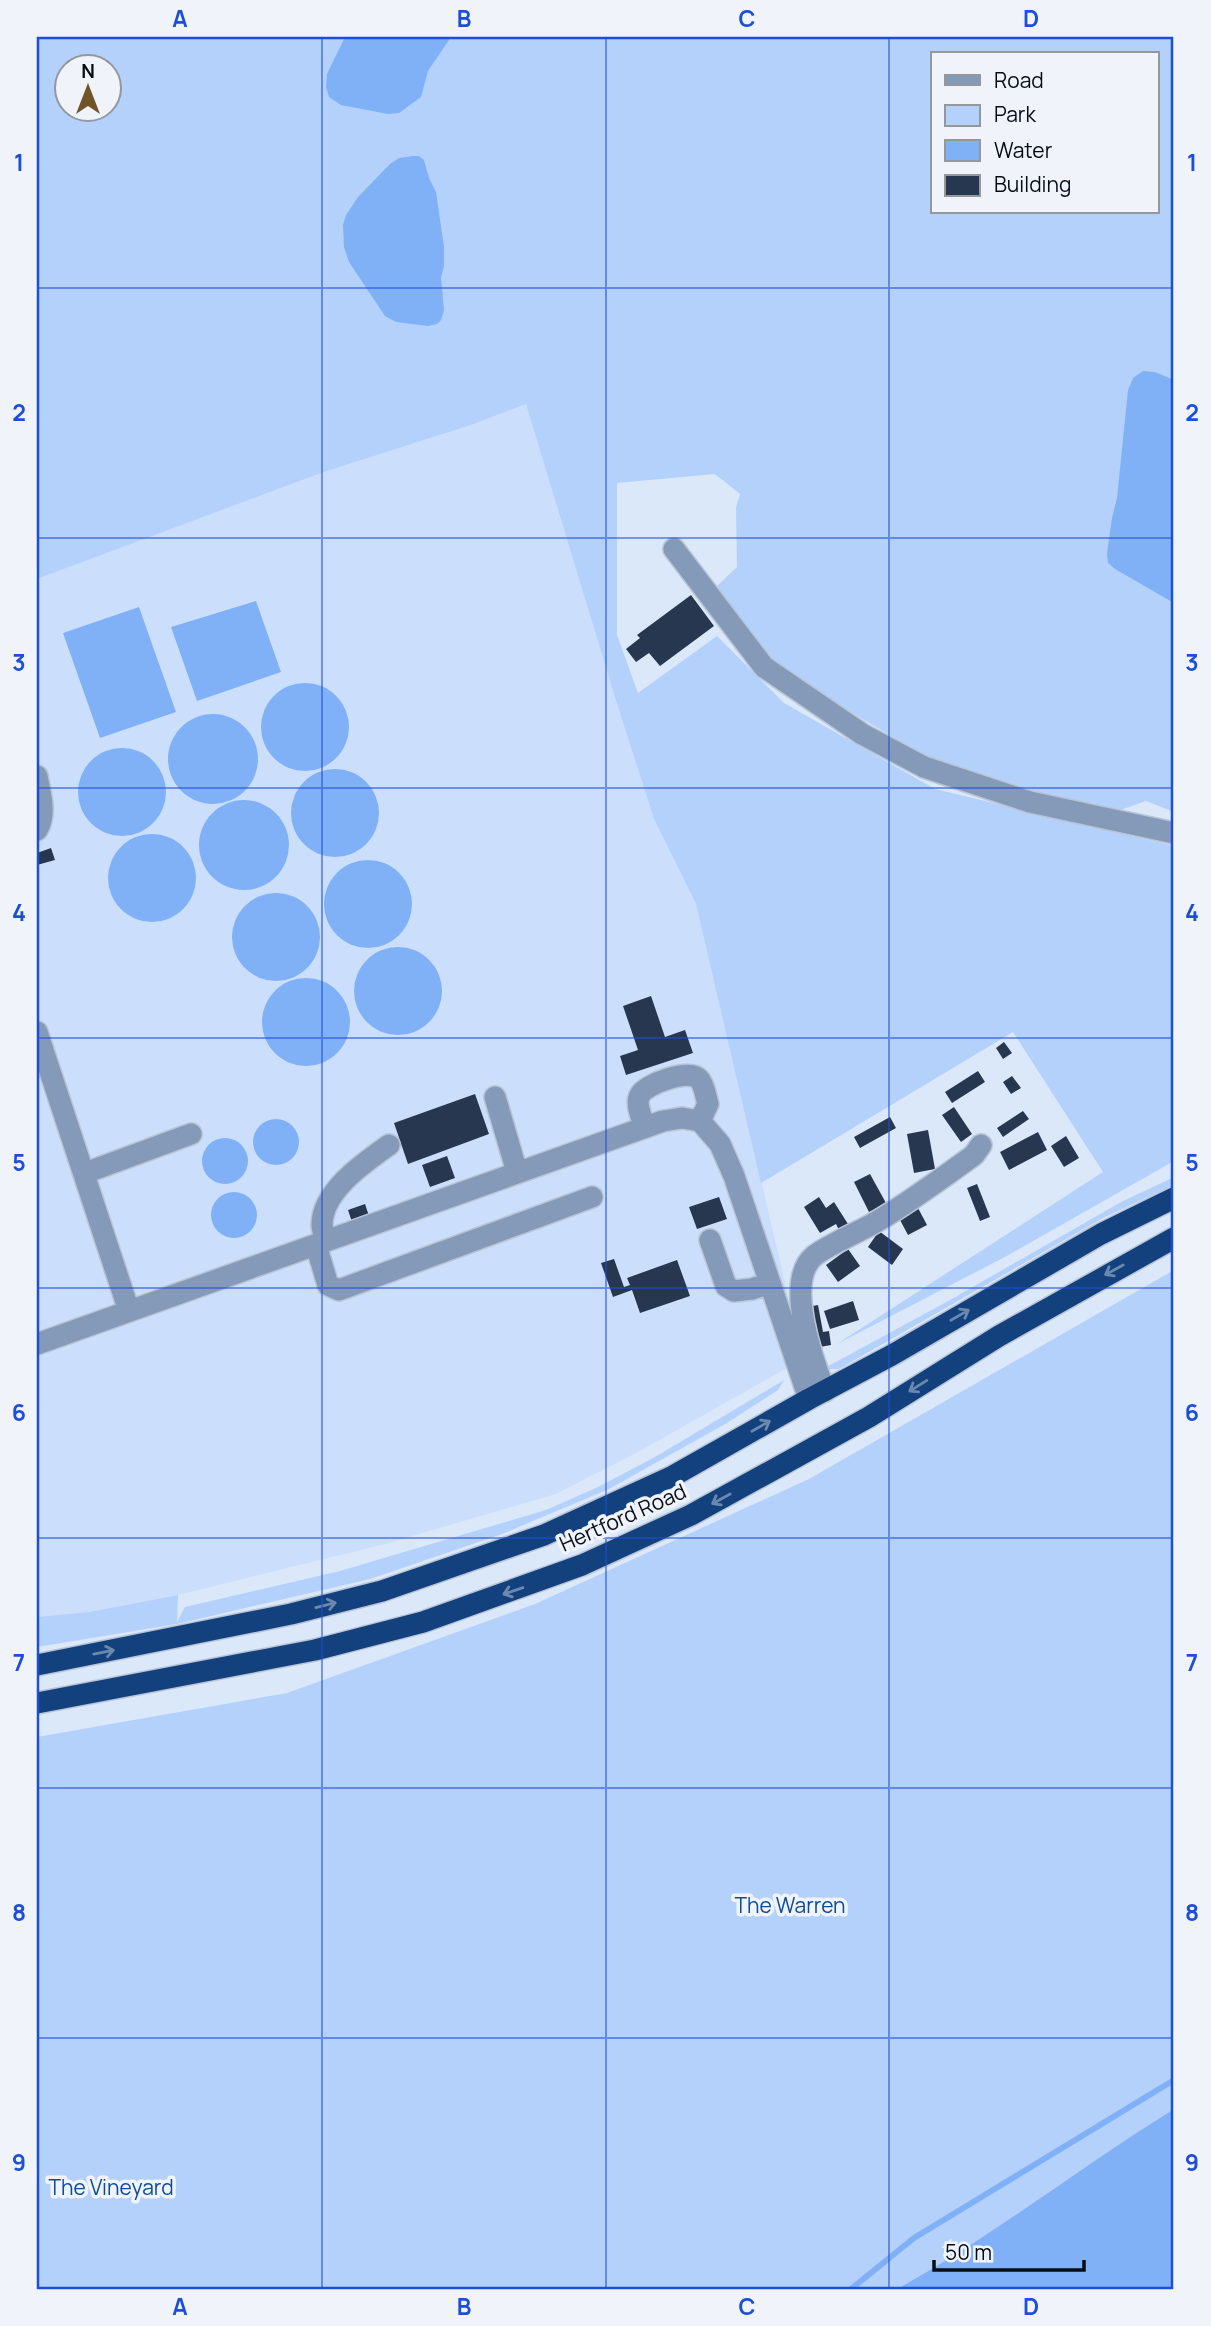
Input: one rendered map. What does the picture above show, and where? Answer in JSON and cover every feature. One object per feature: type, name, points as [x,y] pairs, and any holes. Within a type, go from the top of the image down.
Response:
[{"type":"highway","name":"Hertford Road","points":[[37,1665],[290,1614],[382,1591],[544,1535],[673,1476],[892,1355],[1101,1234],[1174,1198]]},
{"type":"highway","name":"Hertford Road","points":[[37,1703],[329,1647],[423,1622],[582,1565],[727,1496],[869,1417],[1053,1304],[1174,1238]]},
{"type":"lane","points":[[674,549],[764,667],[862,734],[924,767],[1017,798],[1174,833]]},
{"type":"lane","points":[[37,776],[42,806],[37,830]]},
{"type":"lane","points":[[37,1032],[129,1311]]},
{"type":"lane","points":[[645,1127],[638,1103],[640,1094],[650,1085],[678,1076],[694,1075],[701,1080],[708,1104],[700,1121]]},
{"type":"lane","points":[[495,1097],[517,1172]]},
{"type":"lane","points":[[37,1344],[645,1127],[682,1118],[700,1121],[720,1144],[734,1176],[769,1283],[817,1395]]},
{"type":"lane","points":[[85,1173],[191,1134]]},
{"type":"lane","points":[[390,1145],[362,1164],[345,1180],[325,1210],[321,1243],[328,1285],[339,1290],[592,1197]]},
{"type":"lane","points":[[817,1395],[802,1309],[804,1277],[813,1257],[877,1222],[975,1155],[981,1145]]},
{"type":"lane","points":[[710,1240],[726,1286],[734,1291],[769,1283]]},
{"type":"shaded area","points":[[527,403],[654,819],[696,904],[803,1359],[640,1451],[556,1494],[385,1544],[178,1595],[89,1612],[37,1617],[37,579],[324,472],[471,425]]},
{"type":"green space","points":[[37,37],[1174,37],[1174,812],[1146,801],[1112,813],[1014,788],[932,760],[839,705],[775,662],[715,588],[737,567],[736,507],[740,494],[715,474],[617,483],[617,635],[638,693],[717,636],[784,703],[935,789],[1174,846],[1174,1161],[1003,1258],[837,1344],[1103,1172],[1013,1032],[761,1183],[696,904],[654,819],[526,404],[471,425],[324,472],[37,579]]},
{"type":"green space","points":[[1174,1177],[1174,1185],[1103,1218],[839,1369],[823,1369],[1121,1202]]},
{"type":"green space","name":"The Warren","points":[[1174,1270],[1174,2109],[968,2247],[897,2289],[37,2289],[37,1737],[287,1693],[535,1604],[809,1479]]},
{"type":"green space","points":[[784,1380],[778,1390],[727,1423],[609,1489],[502,1534],[370,1579],[177,1624],[37,1647],[37,1617],[89,1612],[178,1595],[177,1622],[185,1607],[340,1571],[546,1510],[655,1457]]},
{"type":"water","points":[[345,37],[451,37],[428,71],[421,97],[399,113],[388,114],[341,105],[329,97],[326,87],[327,74]]},
{"type":"water","points":[[413,156],[424,160],[436,192],[444,247],[441,277],[444,310],[437,324],[428,326],[396,322],[385,316],[349,262],[344,247],[343,225],[358,197],[390,164],[399,158]]},
{"type":"water","points":[[1143,371],[1155,372],[1174,380],[1174,603],[1108,563],[1128,390],[1133,378]]},
{"type":"water","points":[[256,601],[281,672],[197,701],[171,627]]},
{"type":"water","points":[[139,607],[176,712],[100,738],[63,633]]},
{"type":"water","points":[[296,683],[314,683],[330,690],[342,702],[349,718],[349,736],[342,752],[330,764],[314,771],[296,771],[280,764],[268,752],[261,736],[261,718],[268,702],[280,690]]},
{"type":"water","points":[[213,714],[230,717],[245,727],[255,742],[258,759],[255,776],[245,791],[230,801],[213,804],[196,801],[181,791],[171,776],[168,759],[171,742],[181,727],[196,717]]},
{"type":"water","points":[[122,748],[147,755],[159,767],[166,792],[159,817],[147,829],[122,836],[97,829],[85,817],[78,792],[85,767],[97,755]]},
{"type":"water","points":[[335,769],[360,776],[372,788],[379,813],[372,838],[360,850],[335,857],[310,850],[298,838],[291,813],[298,788],[310,776]]},
{"type":"water","points":[[244,800],[261,804],[276,813],[285,828],[289,845],[285,862],[276,877],[261,886],[244,890],[227,886],[212,877],[203,862],[199,845],[203,828],[212,813],[227,804]]},
{"type":"water","points":[[152,834],[177,841],[189,853],[196,878],[189,903],[177,915],[152,922],[127,915],[115,903],[108,878],[115,853],[127,841]]},
{"type":"water","points":[[368,860],[393,867],[405,879],[412,904],[405,929],[393,941],[368,948],[343,941],[331,929],[324,904],[331,879],[343,867]]},
{"type":"water","points":[[276,893],[301,900],[313,912],[320,937],[313,962],[301,974],[276,981],[251,974],[239,962],[232,937],[239,912],[251,900]]},
{"type":"water","points":[[398,947],[423,954],[435,966],[442,991],[435,1016],[423,1028],[398,1035],[373,1028],[361,1016],[354,991],[361,966],[373,954]]},
{"type":"water","points":[[306,978],[331,985],[343,997],[350,1022],[343,1047],[331,1059],[306,1066],[281,1059],[269,1047],[262,1022],[269,997],[281,985]]},
{"type":"water","points":[[276,1119],[292,1126],[299,1142],[292,1158],[276,1165],[260,1158],[253,1142],[260,1126]]},
{"type":"water","points":[[225,1138],[241,1145],[248,1161],[241,1177],[225,1184],[209,1177],[202,1161],[209,1145]]},
{"type":"water","points":[[234,1192],[250,1199],[257,1215],[250,1231],[234,1238],[218,1231],[211,1215],[218,1199]]},
{"type":"water","points":[[1174,2109],[1174,2289],[897,2289],[968,2247]]},
{"type":"building","points":[[691,595],[714,626],[660,666],[649,653],[636,662],[626,649],[640,638],[637,635]]},
{"type":"building","points":[[51,848],[55,860],[37,865],[37,853]]},
{"type":"building","points":[[651,996],[665,1037],[685,1030],[693,1053],[626,1075],[620,1056],[638,1050],[623,1006]]},
{"type":"building","points":[[1004,1042],[1012,1053],[1003,1059],[996,1048]]},
{"type":"building","points":[[978,1071],[985,1082],[952,1103],[945,1092]]},
{"type":"building","points":[[1012,1076],[1021,1088],[1011,1094],[1003,1082]]},
{"type":"building","points":[[475,1094],[489,1134],[408,1164],[394,1123]]},
{"type":"building","points":[[954,1107],[972,1134],[961,1142],[942,1115]]},
{"type":"building","points":[[1023,1111],[1029,1119],[1003,1137],[997,1128]]},
{"type":"building","points":[[890,1117],[896,1128],[860,1148],[854,1137]]},
{"type":"building","points":[[928,1130],[935,1169],[914,1173],[907,1134]]},
{"type":"building","points":[[1038,1132],[1047,1150],[1009,1170],[1000,1152]]},
{"type":"building","points":[[1066,1136],[1079,1158],[1064,1167],[1051,1146]]},
{"type":"building","points":[[447,1156],[455,1178],[430,1187],[422,1165]]},
{"type":"building","points":[[870,1174],[886,1203],[869,1212],[854,1182]]},
{"type":"building","points":[[977,1184],[990,1217],[980,1221],[967,1188]]},
{"type":"building","points":[[719,1197],[727,1219],[697,1229],[689,1207]]},
{"type":"building","points":[[819,1197],[826,1208],[834,1202],[848,1224],[839,1230],[836,1224],[820,1233],[804,1207]]},
{"type":"building","points":[[365,1204],[369,1216],[352,1222],[348,1210]]},
{"type":"building","points":[[918,1208],[927,1225],[908,1235],[899,1218]]},
{"type":"building","points":[[879,1231],[903,1249],[892,1265],[868,1247]]},
{"type":"building","points":[[848,1249],[860,1266],[838,1282],[826,1265]]},
{"type":"building","points":[[614,1259],[624,1287],[630,1285],[627,1278],[677,1260],[690,1296],[640,1313],[632,1290],[613,1297],[601,1263]]},
{"type":"building","points":[[853,1301],[859,1320],[830,1329],[824,1311]]},
{"type":"building","points":[[818,1305],[823,1332],[829,1331],[831,1345],[814,1348],[807,1307]]},
{"type":"waterway","points":[[851,2289],[914,2238],[1174,2080]]},
{"type":"park label","name":"The Vineyard","points":[[111,2188]]}]
